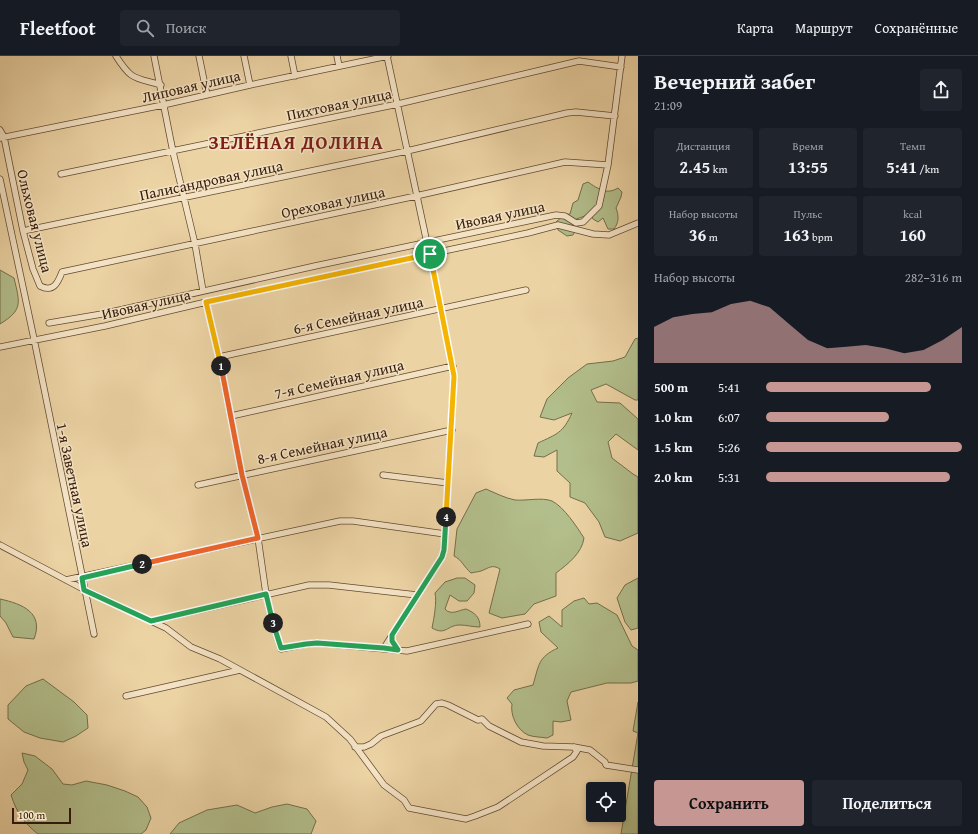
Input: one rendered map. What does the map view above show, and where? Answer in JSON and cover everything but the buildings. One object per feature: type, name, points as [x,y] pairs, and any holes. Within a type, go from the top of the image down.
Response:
[{"type":"street","points":[[116,56],[129,74],[134,78],[160,85]]},
{"type":"street","points":[[154,56],[172,152],[195,244],[203,291]]},
{"type":"street","points":[[199,56],[207,95]]},
{"type":"street","points":[[244,56],[250,85]]},
{"type":"street","points":[[291,56],[295,76]]},
{"type":"street","points":[[337,56],[339,66]]},
{"type":"street","points":[[387,56],[427,243]]},
{"type":"street","name":"Липовая улица","points":[[2,137],[163,105],[387,56]]},
{"type":"street","points":[[608,165],[622,56]]},
{"type":"street","name":"Пихтовая улица","points":[[61,174],[398,104],[579,61],[621,67]]},
{"type":"street","name":"Палисандровая улица","points":[[22,231],[184,199],[407,151],[571,112],[615,116]]},
{"type":"street","name":"Ольховая улица","points":[[0,130],[22,231],[33,269],[40,286],[47,288],[55,286],[62,272]]},
{"type":"street","name":"Ореховая улица","points":[[62,272],[416,196],[565,162],[608,165]]},
{"type":"street","name":"Ивовая улица","points":[[50,323],[102,314],[556,215],[561,215],[572,222],[580,223],[598,209],[608,165]]},
{"type":"street","name":"1-я Заветная улица","points":[[0,179],[94,634]]},
{"type":"street","name":"Ивовая улица","points":[[0,347],[105,326],[206,302],[554,226],[565,226],[593,234],[609,235],[638,223]]},
{"type":"street","points":[[384,648],[442,557],[444,550],[454,376],[430,254]]},
{"type":"street","name":"6-я Семейная улица","points":[[219,357],[526,290]]},
{"type":"street","points":[[206,302],[219,357],[242,475],[258,538],[266,594],[273,624],[281,648],[317,643],[398,650],[415,650],[528,624]]},
{"type":"street","name":"7-я Семейная улица","points":[[231,416],[452,366]]},
{"type":"street","name":"8-я Семейная улица","points":[[198,485],[452,430]]},
{"type":"street","points":[[383,475],[448,483]]},
{"type":"street","points":[[66,580],[82,578],[334,522],[346,521],[445,534]]},
{"type":"street","points":[[0,545],[84,590],[166,628],[190,647],[220,659],[326,717],[350,739],[384,785],[404,800],[409,808],[466,819],[498,807],[523,791],[573,757],[577,750],[574,747]]},
{"type":"street","points":[[151,621],[266,594],[309,586],[323,585],[417,595]]},
{"type":"street","points":[[392,635],[392,641],[398,650]]},
{"type":"street","points":[[126,696],[240,670]]},
{"type":"street","points":[[355,747],[364,747],[371,744],[381,736],[421,720],[436,704],[442,703],[478,720],[482,719],[489,726],[521,742],[543,746],[574,747],[590,750],[605,762],[606,765],[638,770]]},
{"type":"green space","points":[[588,182],[595,187],[606,191],[618,188],[622,192],[616,208],[618,216],[617,224],[614,229],[608,229],[603,218],[598,222],[593,219],[590,214],[574,220],[576,230],[573,235],[567,236],[558,230],[556,222],[564,215],[570,214],[573,203],[578,200],[583,184]]},
{"type":"green space","points":[[0,270],[14,278],[18,294],[18,305],[13,314],[0,324]]},
{"type":"green space","points":[[638,338],[638,400],[635,400],[606,384],[591,390],[597,402],[620,403],[638,419],[638,450],[616,434],[608,442],[612,458],[638,477],[638,533],[620,541],[605,537],[599,522],[585,503],[570,497],[570,483],[557,471],[557,450],[544,457],[534,456],[538,443],[559,432],[566,425],[572,413],[554,420],[540,417],[547,399],[568,378],[587,364],[613,361],[625,357],[635,339]]},
{"type":"green space","points":[[486,489],[515,500],[544,499],[552,501],[566,512],[584,538],[580,549],[570,562],[556,573],[556,596],[534,604],[525,614],[502,618],[489,613],[500,569],[493,567],[471,573],[454,556],[457,529],[476,493]]},
{"type":"green space","points":[[457,578],[465,578],[475,585],[474,593],[467,601],[459,601],[450,595],[445,609],[450,612],[455,612],[466,609],[478,618],[480,627],[456,625],[444,631],[432,628],[436,597],[435,593],[445,582]]},
{"type":"green space","points":[[638,578],[638,628],[631,630],[625,622],[617,598],[625,585]]},
{"type":"green space","points":[[584,598],[589,604],[597,603],[617,615],[632,646],[638,650],[638,681],[631,683],[607,683],[571,692],[567,701],[571,720],[561,722],[553,721],[553,735],[547,738],[528,735],[521,730],[515,722],[512,713],[512,704],[507,698],[514,690],[533,685],[540,662],[551,651],[558,648],[541,632],[539,622],[549,616],[562,627],[562,610],[574,601]]},
{"type":"green space","points":[[0,599],[24,607],[34,616],[36,630],[34,639],[13,637],[6,623],[0,616]]},
{"type":"green space","points":[[43,679],[74,702],[87,715],[88,728],[63,742],[40,738],[24,732],[8,719],[8,705],[26,686]]},
{"type":"green space","points":[[638,702],[638,733],[633,731]]},
{"type":"green space","points":[[638,733],[638,834],[621,834],[623,822],[626,822],[626,804]]},
{"type":"green space","points":[[22,753],[35,756],[52,769],[63,784],[72,785],[86,781],[107,785],[138,797],[147,807],[151,818],[146,830],[141,834],[38,834],[21,817],[11,795],[22,784],[28,770]]},
{"type":"green space","points":[[287,804],[307,809],[316,821],[311,834],[170,834],[179,823],[207,810],[237,805],[255,813]]},
{"type":"district","name":"ЗЕЛЁНАЯ ДОЛИНА","points":[[296,142]]},
{"type":"route","points":[[430,254],[454,376],[444,550],[442,557],[392,635],[392,641],[398,650],[317,643],[281,648],[273,624],[266,594],[151,621],[84,590],[82,578],[258,538],[242,475],[219,357],[206,302],[430,254]]}]
